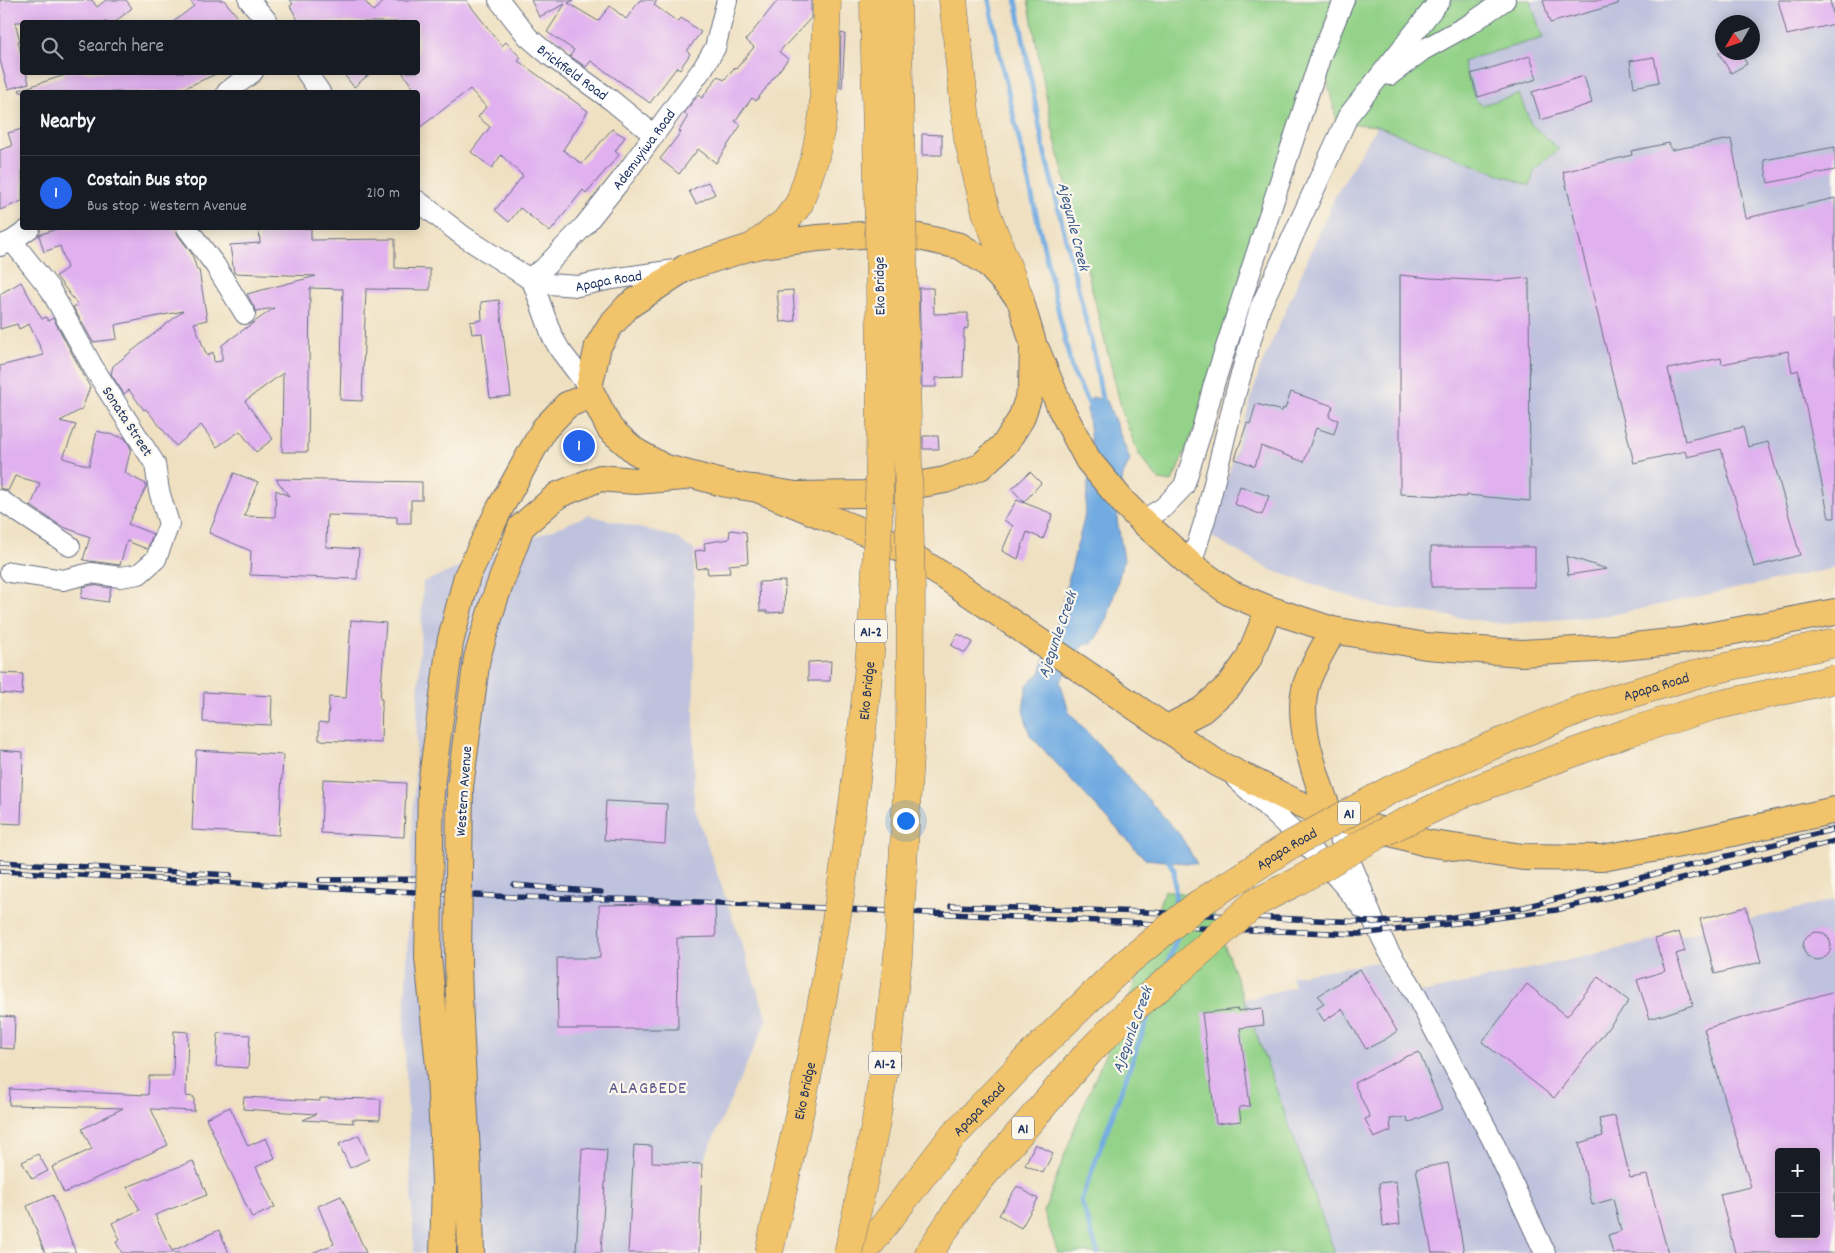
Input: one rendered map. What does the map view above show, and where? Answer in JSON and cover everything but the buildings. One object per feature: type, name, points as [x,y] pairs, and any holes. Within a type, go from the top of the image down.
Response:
[{"type":"highway","points":[[754,246],[784,222],[800,204],[815,157],[823,116],[827,0]]},
{"type":"highway","name":"Eko Bridge","points":[[769,1253],[828,974],[866,702],[875,583],[882,430],[874,0]]},
{"type":"highway","name":"Eko Bridge","points":[[848,1253],[875,1127],[888,1043],[898,956],[910,737],[911,590],[897,0]]},
{"type":"highway","points":[[953,0],[968,138],[986,212],[1020,299]]},
{"type":"highway","name":"Apapa Road","points":[[864,1253],[952,1138],[1025,1060],[1111,978],[1197,905],[1287,847],[1390,790],[1586,707],[1704,672],[1835,643]]},
{"type":"highway","name":"A1","points":[[929,1253],[971,1190],[1089,1052],[1128,1013],[1255,903],[1298,881],[1376,836],[1463,794],[1626,733],[1714,706],[1835,679]]},
{"type":"main road","points":[[1033,343],[1032,387],[1021,419],[1005,444],[980,466],[945,480],[864,494],[796,495],[726,484],[663,467],[635,451],[610,428],[590,391],[598,346],[610,326],[628,306],[684,268],[754,246],[818,238],[877,234],[919,237],[960,246],[987,263],[1020,299],[1033,343],[1060,407],[1088,460],[1123,502],[1190,565],[1230,592],[1269,609],[1333,630],[1426,646],[1520,653],[1613,648],[1681,641],[1835,612]]},
{"type":"main road","name":"Western Avenue","points":[[443,1253],[444,1182],[440,1086],[428,957],[431,786],[450,643],[467,576],[499,510],[544,429],[568,405],[590,391]]},
{"type":"main road","name":"Western Avenue","points":[[471,1253],[458,962],[460,787],[478,658],[494,601],[521,527],[558,495],[600,478],[635,481],[697,477]]},
{"type":"main road","points":[[755,488],[888,541],[947,578],[1217,763],[1296,802],[1330,816],[1426,843],[1523,857],[1602,858],[1692,842],[1835,810]]},
{"type":"main road","points":[[1167,728],[1202,710],[1230,685],[1248,660],[1269,609]]},
{"type":"main road","points":[[1330,816],[1307,743],[1304,714],[1306,686],[1333,630]]},
{"type":"street","points":[[249,0],[266,20]]},
{"type":"street","name":"Brickfield Road","points":[[499,0],[528,37],[654,135]]},
{"type":"street","name":"Ademuyiwa Road","points":[[530,280],[584,226],[621,180],[703,68],[715,48],[728,0]]},
{"type":"street","points":[[1142,521],[1164,507],[1184,486],[1214,384],[1321,55],[1336,0]]},
{"type":"street","points":[[1321,55],[1344,0]]},
{"type":"street","points":[[1190,565],[1208,511],[1236,392],[1260,308],[1348,116],[1440,0]]},
{"type":"street","points":[[1367,93],[1423,50],[1470,24],[1505,0]]},
{"type":"street","points":[[230,90],[249,75]]},
{"type":"street","points":[[308,75],[319,90]]},
{"type":"street","name":"Apapa Road","points":[[420,203],[463,236],[530,280],[578,286],[684,268]]},
{"type":"street","points":[[6,244],[27,230]]},
{"type":"street","points":[[189,230],[215,264],[245,314]]},
{"type":"street","name":"Sonata Street","points":[[6,244],[50,289],[93,366],[155,464],[159,491],[169,524],[156,559],[139,574],[120,577],[91,572],[63,580],[10,572]]},
{"type":"street","points":[[530,280],[552,336],[590,391]]},
{"type":"street","points":[[1214,384],[1236,392]]},
{"type":"street","points":[[0,500],[70,546]]},
{"type":"street","points":[[1217,763],[1281,819],[1339,878],[1374,922]]},
{"type":"street","points":[[1330,816],[1357,877],[1374,922],[1389,952],[1409,982],[1492,1139],[1545,1253]]},
{"type":"shaded area","points":[[1520,0],[1835,0],[1835,568],[1611,615],[1504,624],[1378,606],[1271,570],[1210,536],[1260,369],[1335,196],[1377,126],[1530,186],[1535,169],[1559,149],[1531,124],[1472,109],[1458,60]]},
{"type":"shaded area","points":[[589,515],[675,537],[694,550],[694,806],[767,1019],[662,1253],[414,1253],[404,1028],[423,582]]},
{"type":"shaded area","points":[[1835,900],[1835,1253],[1136,1253],[1191,1013],[1294,987],[1291,976],[1376,962],[1396,995],[1427,992]]},
{"type":"green space","points":[[1028,0],[1530,0],[1543,38],[1463,62],[1475,99],[1481,105],[1519,94],[1531,124],[1559,149],[1535,169],[1530,186],[1377,126],[1337,122],[1320,50],[1202,411],[1172,482],[1159,480],[1139,455],[1123,415],[1052,127]]},
{"type":"green space","points":[[1164,890],[1186,894],[1205,891],[1335,1253],[1058,1253],[1044,1212],[1074,1129],[1133,988]]},
{"type":"water","points":[[1092,397],[1107,401],[1130,460],[1123,475],[1117,520],[1124,559],[1107,620],[1092,644],[1083,644],[1060,682],[1069,712],[1180,835],[1197,864],[1145,859],[1030,735],[1023,710],[1027,685],[1040,673],[1060,612],[1084,519],[1092,451],[1087,409]]},
{"type":"waterway","points":[[989,0],[999,52],[1072,370],[1092,410]]},
{"type":"waterway","name":"Ajegunle Creek","points":[[1016,0],[1044,150],[1094,353],[1103,405]]},
{"type":"waterway","name":"Ajegunle Creek","points":[[1166,856],[1174,870],[1176,910]]},
{"type":"waterway","name":"Ajegunle Creek","points":[[1167,965],[1177,933]]},
{"type":"waterway","name":"Ajegunle Creek","points":[[1098,1253],[1081,1201],[1151,1009]]},
{"type":"railway","points":[[951,906],[1146,912],[1336,921],[1374,922],[1440,919],[1524,907],[1835,829]]},
{"type":"railway","points":[[0,871],[515,897],[656,900],[1141,923],[1200,928],[1359,934],[1556,910],[1835,841]]},
{"type":"railway","points":[[0,862],[230,875]]},
{"type":"railway","points":[[320,880],[440,879]]},
{"type":"railway","points":[[514,885],[601,892]]},
{"type":"place","name":"Costain Bus stop","points":[[579,446]]},
{"type":"district","name":"ALAGBEDE","points":[[648,1087]]}]
